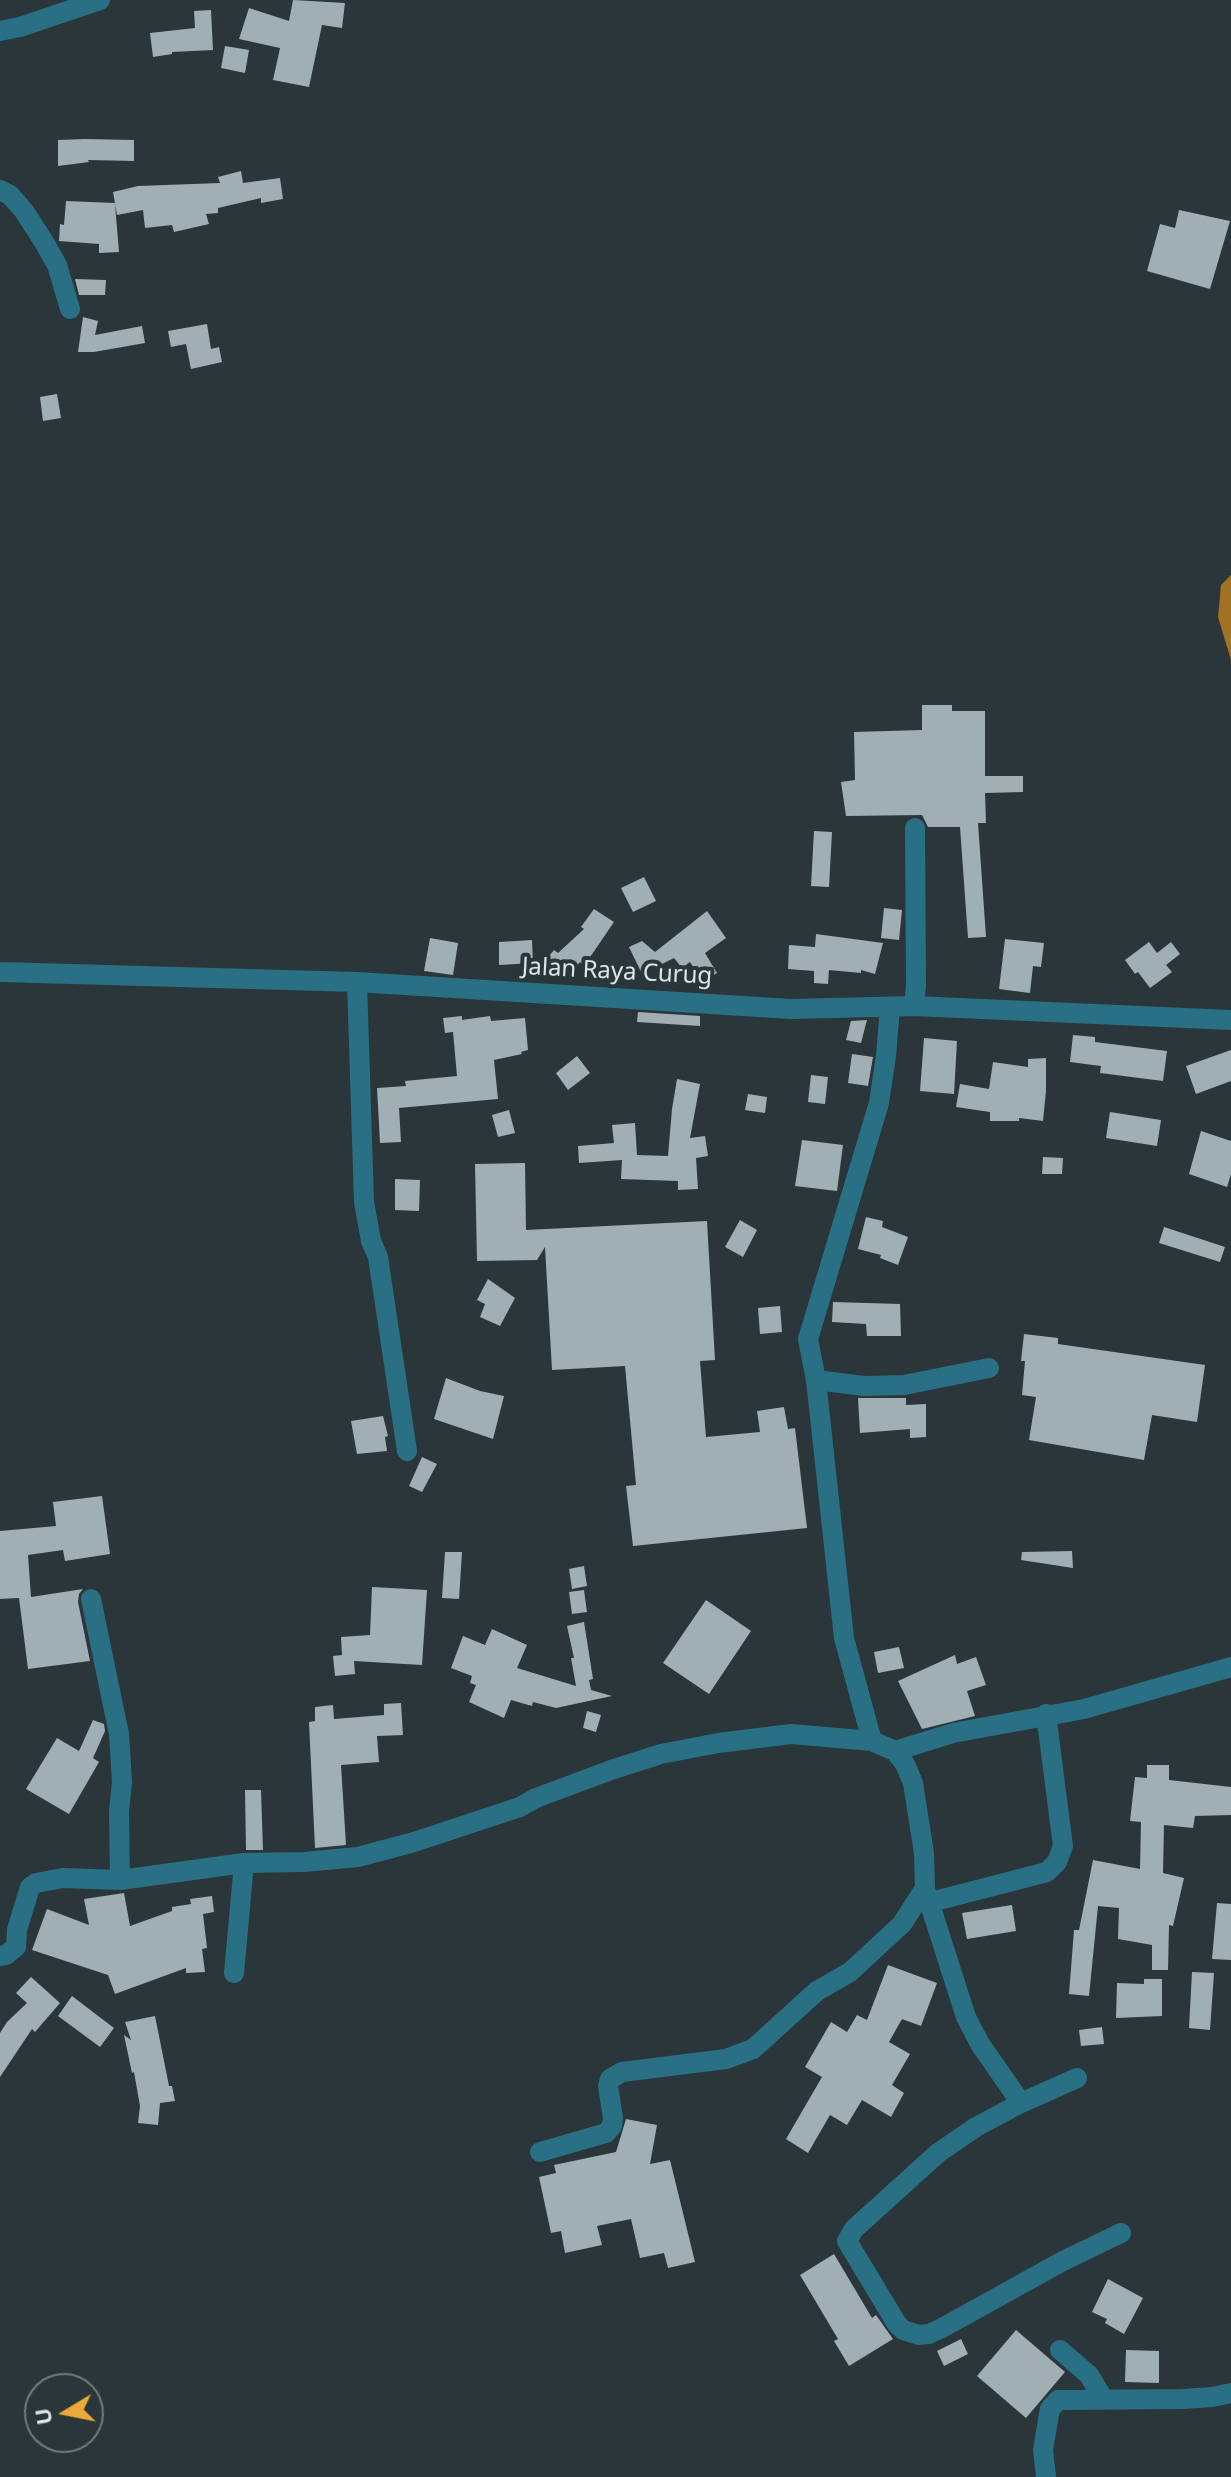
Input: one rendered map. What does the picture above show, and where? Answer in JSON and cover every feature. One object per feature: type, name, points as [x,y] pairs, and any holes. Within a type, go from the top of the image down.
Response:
[{"type":"street","points":[[0,31],[100,0]]},
{"type":"street","points":[[0,190],[10,195],[24,211],[44,242],[57,265],[70,309]]},
{"type":"street","points":[[914,1006],[915,828]]},
{"type":"street","name":"Jalan Raya Curug","points":[[0,972],[357,982],[791,1009],[914,1006],[1231,1020]]},
{"type":"street","points":[[357,982],[364,1202],[371,1241],[378,1257],[407,1451]]},
{"type":"street","points":[[872,1741],[844,1638],[816,1380],[808,1339],[879,1103],[890,1007]]},
{"type":"street","points":[[816,1380],[864,1386],[904,1385],[989,1368]]},
{"type":"street","points":[[91,1599],[119,1734],[122,1782],[119,1811],[120,1880]]},
{"type":"street","points":[[895,1751],[953,1733],[1084,1709],[1231,1667]]},
{"type":"street","points":[[540,2152],[606,2133],[612,2126],[613,2118],[608,2086],[610,2079],[622,2072],[726,2059],[753,2049],[817,1991],[850,1972],[928,1895],[1047,1872],[1057,1862],[1063,1846],[1046,1714]]},
{"type":"street","points":[[0,1956],[16,1947],[17,1930],[30,1887],[36,1883],[63,1878],[120,1880],[244,1863],[358,1857],[520,1807],[536,1798],[661,1754],[791,1734],[872,1741],[895,1751],[913,1783],[928,1895],[966,2017],[1021,2103]]},
{"type":"street","points":[[234,1973],[244,1863]]},
{"type":"street","points":[[1077,2078],[976,2127],[938,2153],[870,2213],[847,2241],[897,2324],[911,2334],[929,2334],[1121,2233]]},
{"type":"street","points":[[1060,2350],[1089,2375],[1104,2400]]},
{"type":"street","points":[[1046,2477],[1043,2450],[1054,2403],[1063,2399],[1212,2397],[1231,2393]]},
{"type":"shaded area","points":[[1231,575],[1231,660],[1218,617],[1221,585]]},
{"type":"building","points":[[293,0],[345,3],[342,28],[322,25],[309,87],[273,80],[280,48],[239,39],[249,8],[289,21]]},
{"type":"building","points":[[211,10],[213,50],[172,52],[153,57],[150,33],[195,28],[194,11]]},
{"type":"building","points":[[225,46],[249,50],[245,73],[221,68]]},
{"type":"building","points":[[58,140],[134,140],[134,161],[88,160],[58,166]]},
{"type":"building","points":[[241,171],[243,183],[280,178],[283,199],[261,203],[261,198],[218,208],[218,213],[206,214],[209,224],[174,232],[172,225],[145,228],[143,210],[117,215],[115,204],[119,252],[99,253],[99,244],[59,241],[66,201],[115,203],[113,192],[138,186],[220,183],[218,177]]},
{"type":"building","points":[[1179,210],[1230,221],[1210,289],[1147,271],[1160,224],[1175,228]]},
{"type":"building","points":[[75,279],[106,280],[105,295],[79,295]]},
{"type":"building","points":[[83,317],[98,321],[95,335],[142,326],[145,343],[78,352]]},
{"type":"building","points":[[207,324],[211,349],[219,347],[222,362],[191,369],[186,344],[171,347],[168,331]]},
{"type":"building","points":[[57,394],[61,418],[43,421],[40,397]]},
{"type":"building","points":[[922,705],[952,705],[952,711],[985,711],[985,776],[1023,776],[1023,792],[985,793],[986,823],[978,823],[986,937],[968,938],[960,827],[928,827],[922,815],[846,816],[841,782],[855,780],[854,732],[922,730]]},
{"type":"building","points":[[814,831],[832,832],[829,887],[811,886]]},
{"type":"building","points":[[644,877],[656,901],[633,912],[621,888]]},
{"type":"building","points":[[884,908],[902,910],[899,940],[881,938]]},
{"type":"building","points":[[594,909],[614,922],[584,966],[580,962],[565,979],[544,962],[554,950],[558,953],[584,929],[581,927]]},
{"type":"building","points":[[707,911],[726,938],[705,953],[717,973],[703,982],[690,962],[682,968],[674,958],[642,974],[629,947],[642,941],[655,952]]},
{"type":"building","points":[[816,934],[883,943],[875,974],[861,970],[861,973],[829,970],[828,984],[814,983],[814,971],[788,969],[789,945],[815,947]]},
{"type":"building","points":[[430,938],[458,943],[453,975],[424,971]]},
{"type":"building","points":[[1005,939],[1044,943],[1041,967],[1033,966],[1030,993],[999,989]]},
{"type":"building","points":[[532,940],[533,963],[499,965],[499,942]]},
{"type":"building","points":[[1149,942],[1157,953],[1171,942],[1180,954],[1166,965],[1172,972],[1150,988],[1125,960]]},
{"type":"building","points":[[638,1012],[700,1016],[700,1026],[637,1022]]},
{"type":"building","points":[[462,1016],[462,1020],[490,1016],[491,1021],[525,1018],[528,1050],[494,1060],[498,1099],[399,1108],[401,1142],[380,1143],[377,1088],[406,1086],[405,1081],[457,1076],[453,1032],[445,1033],[443,1018]]},
{"type":"building","points":[[867,1020],[861,1043],[846,1040],[851,1021]]},
{"type":"building","points":[[1073,1035],[1095,1037],[1095,1042],[1167,1051],[1163,1081],[1100,1073],[1101,1066],[1070,1062]]},
{"type":"building","points":[[924,1038],[957,1041],[954,1094],[920,1091]]},
{"type":"building","points":[[1231,1050],[1231,1081],[1196,1094],[1186,1066]]},
{"type":"building","points":[[852,1054],[873,1057],[868,1086],[848,1083]]},
{"type":"building","points":[[577,1056],[590,1073],[568,1090],[556,1073]]},
{"type":"building","points":[[1046,1058],[1043,1121],[1019,1118],[1019,1121],[990,1121],[990,1112],[956,1107],[960,1084],[989,1089],[993,1062],[1028,1067],[1028,1059]]},
{"type":"building","points":[[811,1075],[828,1077],[825,1104],[808,1102]]},
{"type":"building","points":[[677,1079],[700,1084],[690,1138],[705,1136],[708,1156],[696,1158],[698,1189],[678,1190],[678,1181],[621,1179],[622,1160],[579,1163],[578,1146],[614,1143],[612,1125],[635,1123],[637,1155],[668,1156]]},
{"type":"building","points":[[748,1094],[767,1097],[765,1113],[745,1110]]},
{"type":"building","points":[[509,1110],[515,1133],[498,1137],[492,1115]]},
{"type":"building","points":[[1110,1112],[1161,1120],[1157,1146],[1106,1138]]},
{"type":"building","points":[[1201,1131],[1231,1141],[1231,1174],[1227,1187],[1189,1174]]},
{"type":"building","points":[[802,1140],[843,1145],[837,1191],[795,1186]]},
{"type":"building","points":[[1043,1157],[1063,1158],[1062,1174],[1042,1174]]},
{"type":"building","points":[[525,1163],[526,1230],[707,1221],[715,1360],[700,1361],[706,1437],[760,1432],[757,1411],[784,1407],[788,1429],[795,1428],[807,1528],[633,1546],[626,1486],[636,1485],[625,1366],[552,1370],[545,1247],[537,1260],[477,1261],[475,1164]]},
{"type":"building","points":[[395,1179],[420,1180],[419,1211],[395,1210]]},
{"type":"building","points":[[866,1217],[883,1221],[882,1227],[908,1237],[898,1265],[880,1258],[881,1255],[858,1249]]},
{"type":"building","points":[[740,1220],[757,1230],[743,1257],[725,1247]]},
{"type":"building","points":[[1164,1227],[1225,1247],[1220,1262],[1159,1243]]},
{"type":"building","points":[[488,1279],[515,1298],[500,1326],[480,1317],[485,1304],[477,1300]]},
{"type":"building","points":[[833,1302],[900,1304],[901,1336],[867,1336],[866,1324],[832,1322]]},
{"type":"building","points":[[780,1306],[782,1332],[760,1334],[758,1308]]},
{"type":"building","points":[[1024,1334],[1058,1338],[1058,1344],[1205,1365],[1197,1422],[1152,1415],[1144,1460],[1029,1440],[1036,1397],[1022,1395]]},
{"type":"building","points":[[446,1378],[504,1396],[493,1439],[434,1419]]},
{"type":"building","points":[[858,1398],[906,1398],[906,1405],[926,1404],[926,1437],[910,1438],[910,1429],[860,1433]]},
{"type":"building","points":[[383,1416],[388,1436],[385,1437],[387,1451],[357,1454],[351,1421]]},
{"type":"building","points":[[422,1457],[437,1464],[422,1492],[409,1486]]},
{"type":"building","points":[[102,1496],[110,1554],[65,1561],[63,1550],[28,1555],[31,1597],[83,1589],[78,1602],[90,1661],[28,1669],[19,1598],[0,1599],[0,1531],[56,1526],[53,1502]]},
{"type":"building","points":[[1072,1551],[1073,1568],[1021,1560],[1022,1552]]},
{"type":"building","points":[[445,1552],[462,1552],[459,1599],[442,1598]]},
{"type":"building","points":[[584,1566],[587,1586],[572,1589],[569,1569]]},
{"type":"building","points":[[372,1587],[427,1590],[422,1665],[354,1661],[355,1674],[335,1676],[333,1656],[342,1655],[341,1637],[370,1635]]},
{"type":"building","points":[[584,1590],[587,1612],[572,1614],[569,1592]]},
{"type":"building","points":[[706,1600],[751,1631],[709,1694],[663,1663]]},
{"type":"building","points":[[584,1622],[593,1679],[589,1680],[591,1690],[612,1696],[556,1708],[511,1700],[504,1718],[469,1702],[476,1685],[470,1683],[472,1676],[451,1668],[463,1636],[485,1645],[492,1629],[527,1645],[517,1668],[576,1686],[567,1626]]},
{"type":"building","points":[[899,1647],[904,1668],[878,1673],[874,1652]]},
{"type":"building","points":[[955,1655],[957,1664],[976,1657],[986,1685],[967,1691],[975,1716],[922,1729],[898,1681]]},
{"type":"building","points":[[401,1703],[403,1735],[377,1736],[379,1762],[341,1765],[346,1845],[315,1848],[309,1722],[315,1721],[315,1707],[333,1705],[334,1719],[384,1715],[384,1704]]},
{"type":"building","points":[[587,1711],[601,1715],[596,1732],[583,1728]]},
{"type":"building","points":[[93,1720],[104,1724],[105,1731],[93,1758],[99,1762],[69,1814],[26,1789],[57,1738],[79,1751]]},
{"type":"building","points":[[1147,1765],[1169,1765],[1169,1780],[1231,1787],[1231,1815],[1195,1816],[1193,1828],[1164,1825],[1163,1873],[1184,1878],[1173,1926],[1169,1925],[1168,1970],[1152,1970],[1152,1945],[1118,1939],[1119,1908],[1098,1906],[1089,1996],[1069,1994],[1074,1930],[1079,1930],[1093,1860],[1140,1869],[1141,1822],[1130,1821],[1135,1777],[1147,1778]]},
{"type":"building","points":[[245,1790],[261,1790],[263,1850],[246,1850]]},
{"type":"building","points":[[124,1893],[130,1926],[172,1911],[172,1907],[191,1904],[190,1899],[212,1896],[214,1912],[203,1914],[207,1948],[202,1949],[205,1972],[186,1973],[186,1968],[115,1994],[108,1975],[32,1950],[47,1909],[89,1925],[84,1899]]},
{"type":"building","points":[[1217,1903],[1231,1904],[1231,1960],[1212,1959]]},
{"type":"building","points":[[1012,1905],[1016,1931],[967,1939],[962,1913]]},
{"type":"building","points":[[888,1965],[937,1983],[921,2026],[902,2019],[889,2042],[910,2054],[892,2085],[904,2093],[891,2117],[862,2100],[847,2125],[830,2115],[808,2153],[786,2139],[822,2077],[805,2067],[831,2022],[847,2032],[857,2015],[867,2020]]},
{"type":"building","points":[[1192,1972],[1214,1973],[1210,2030],[1189,2028]]},
{"type":"building","points":[[31,1977],[60,2003],[35,2032],[32,2029],[0,2077],[0,2033],[27,2003],[16,1993]]},
{"type":"building","points":[[1144,1979],[1162,1979],[1162,2016],[1116,2018],[1117,1983],[1144,1984]]},
{"type":"building","points":[[72,1996],[114,2028],[100,2047],[58,2016]]},
{"type":"building","points":[[155,2016],[169,2086],[172,2086],[175,2101],[160,2103],[158,2125],[138,2123],[140,2106],[124,2035],[131,2040],[125,2022]]},
{"type":"building","points":[[1102,2027],[1104,2044],[1081,2046],[1079,2030]]},
{"type":"building","points":[[626,2119],[657,2125],[650,2164],[670,2160],[695,2262],[668,2268],[664,2253],[640,2258],[631,2219],[597,2226],[602,2245],[565,2253],[561,2231],[551,2233],[539,2177],[556,2173],[554,2165],[616,2152]]},
{"type":"building","points":[[834,2254],[872,2318],[876,2315],[893,2339],[849,2366],[834,2341],[838,2339],[800,2275]]},
{"type":"building","points":[[1108,2279],[1143,2298],[1124,2334],[1105,2323],[1107,2319],[1092,2312]]},
{"type":"building","points":[[1016,2330],[1065,2372],[1026,2418],[977,2376]]},
{"type":"building","points":[[961,2339],[968,2354],[944,2366],[937,2351]]},
{"type":"building","points":[[1126,2350],[1159,2351],[1159,2383],[1125,2382]]}]
